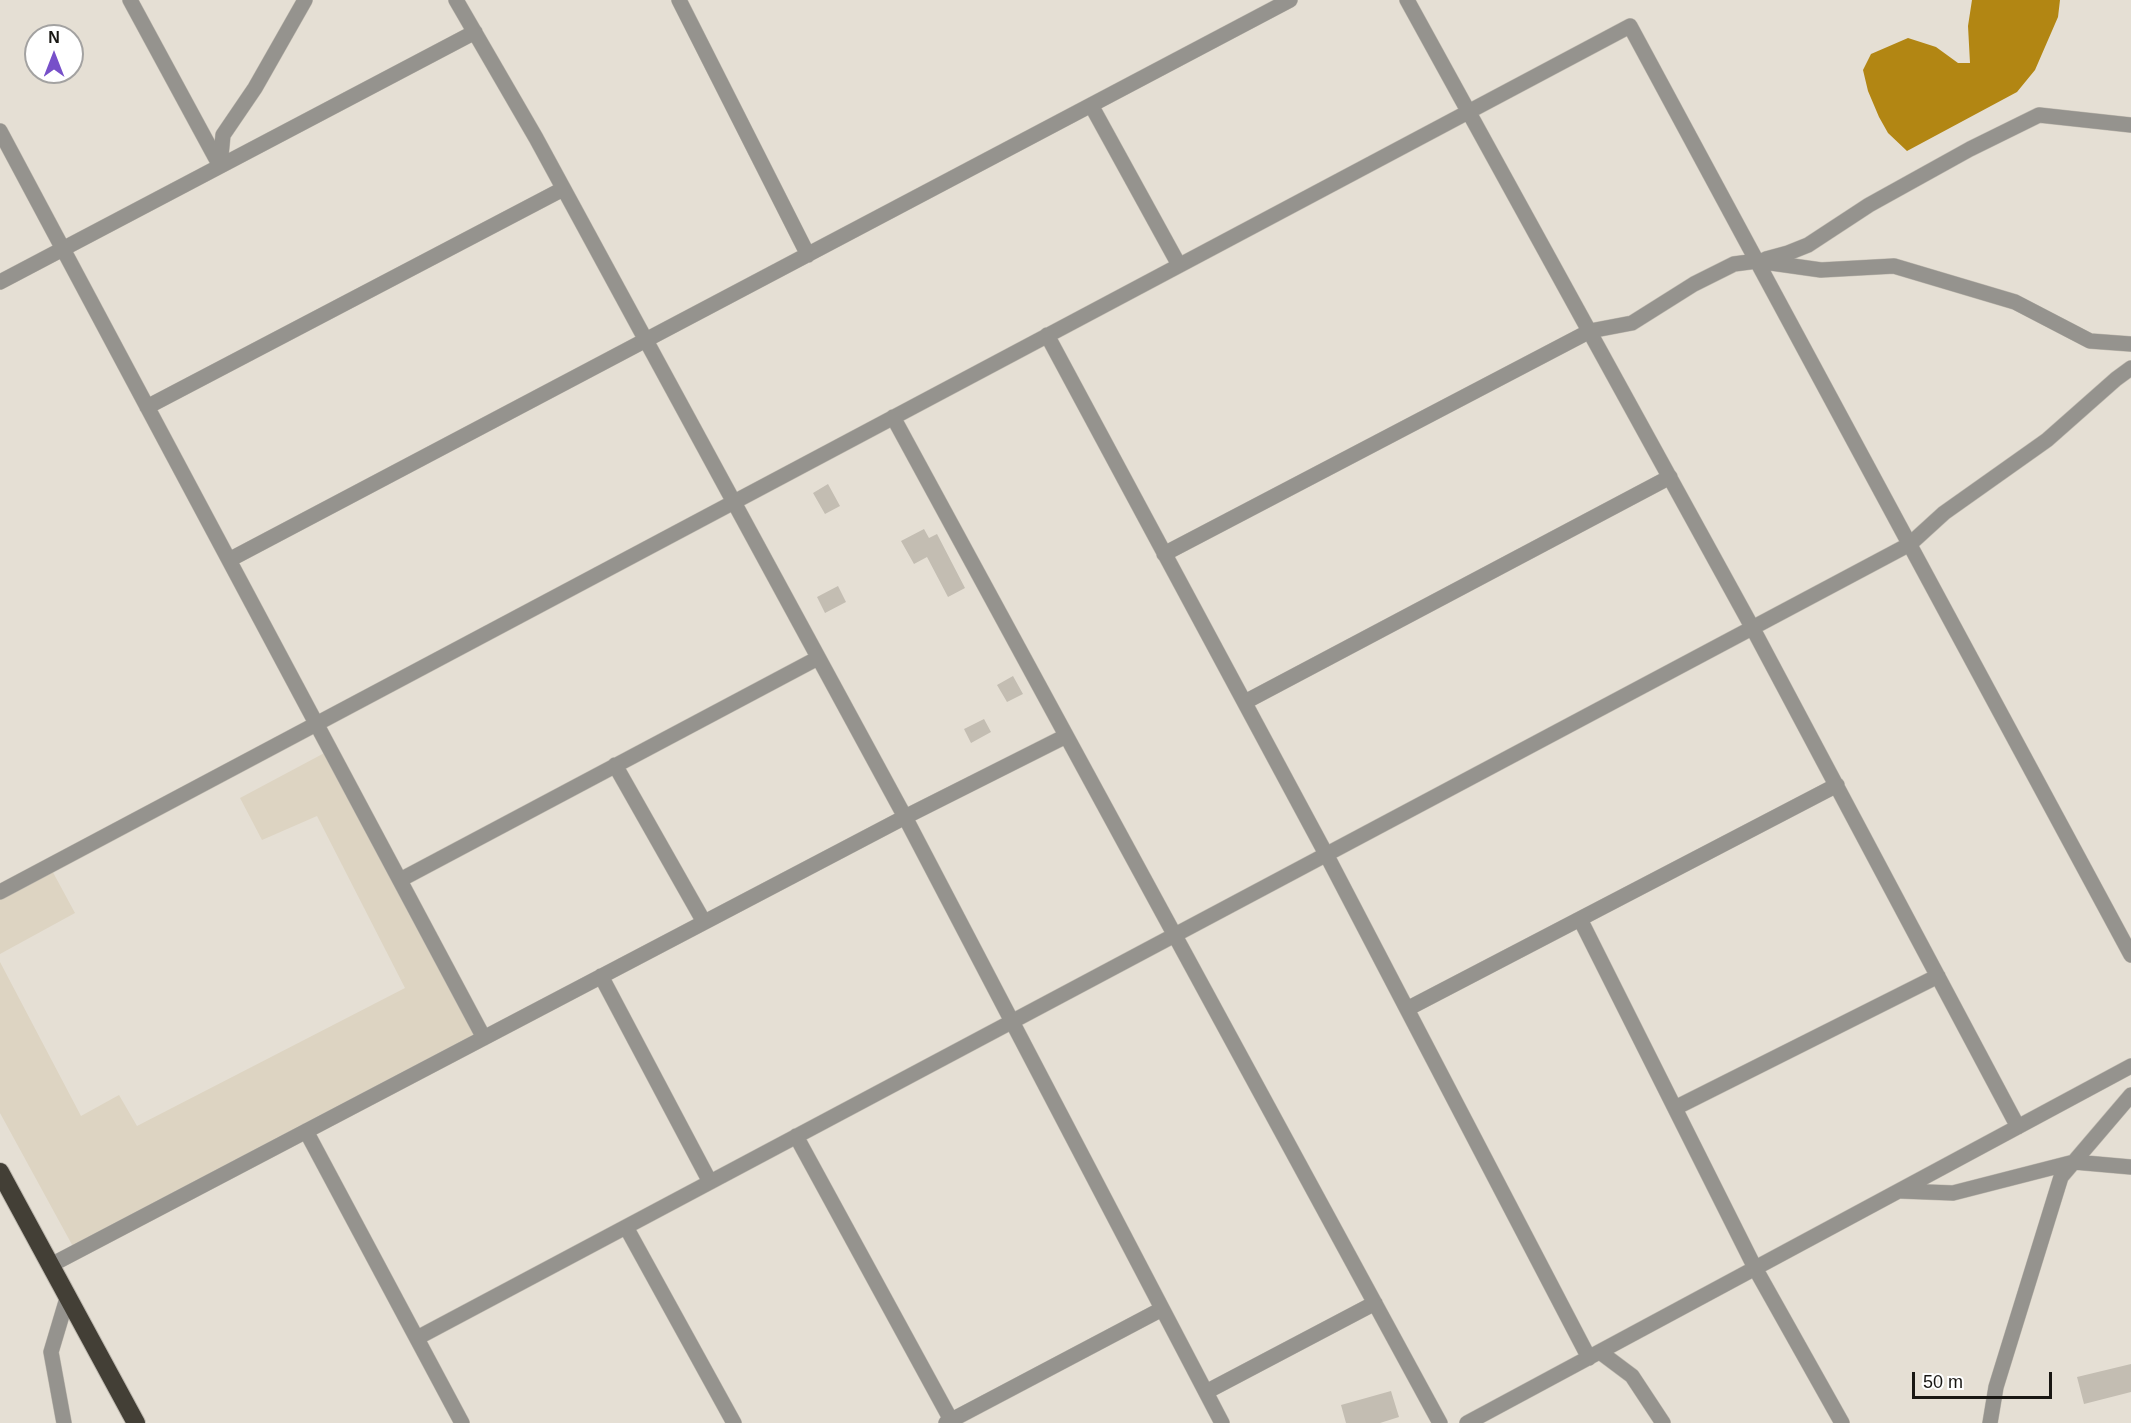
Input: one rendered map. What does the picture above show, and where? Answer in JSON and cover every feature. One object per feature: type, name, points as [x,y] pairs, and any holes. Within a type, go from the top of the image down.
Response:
[{"type":"highway","points":[[0,1172],[136,1423]]},
{"type":"street","points":[[130,0],[220,166]]},
{"type":"street","points":[[220,166],[223,135],[255,88],[305,0]]},
{"type":"street","points":[[456,0],[646,340],[905,817],[1222,1423]]},
{"type":"street","points":[[679,0],[808,255]]},
{"type":"street","points":[[229,560],[1290,0]]},
{"type":"street","points":[[1407,0],[1752,627],[2019,1127]]},
{"type":"street","points":[[0,892],[1630,26],[2131,956]]},
{"type":"street","points":[[0,282],[475,32]]},
{"type":"street","points":[[1091,105],[1179,265]]},
{"type":"street","points":[[1164,554],[1590,331],[1632,323],[1694,284],[1734,264],[1757,261],[1808,245],[1869,205],[2038,115],[2131,125]]},
{"type":"street","points":[[0,131],[484,1038]]},
{"type":"street","points":[[147,407],[563,189]]},
{"type":"street","points":[[1757,261],[1821,270],[1894,266],[2015,302],[2090,341],[2131,344]]},
{"type":"street","points":[[1047,335],[1594,1355],[1632,1376],[1663,1423]]},
{"type":"street","points":[[417,1338],[1910,544],[1944,513],[2047,440],[2131,368]]},
{"type":"street","points":[[893,417],[1440,1423]]},
{"type":"street","points":[[1245,702],[1670,477]]},
{"type":"street","points":[[400,880],[818,657]]},
{"type":"street","points":[[51,1264],[1066,735]]},
{"type":"street","points":[[615,765],[704,922]]},
{"type":"street","points":[[1407,1009],[1837,785]]},
{"type":"street","points":[[1580,919],[1755,1268],[1842,1423]]},
{"type":"street","points":[[601,976],[710,1182]]},
{"type":"street","points":[[1675,1108],[1938,976]]},
{"type":"street","points":[[1467,1423],[2131,1066]]},
{"type":"street","points":[[1990,1423],[1996,1387],[2061,1177],[2131,1095]]},
{"type":"street","points":[[306,1131],[462,1423]]},
{"type":"street","points":[[796,1136],[948,1421],[1162,1309]]},
{"type":"street","points":[[1899,1191],[1953,1193],[2074,1162],[2131,1167]]},
{"type":"street","points":[[626,1227],[734,1423]]},
{"type":"street","points":[[64,1423],[51,1352],[68,1295]]},
{"type":"street","points":[[1206,1392],[1375,1303]]},
{"type":"shaded area","points":[[1972,0],[2060,0],[2058,17],[2035,70],[2017,92],[1907,151],[1888,133],[1879,117],[1868,91],[1863,70],[1871,54],[1908,38],[1936,47],[1958,63],[1970,63],[1968,26]]},
{"type":"shaded area","points":[[330,750],[484,1038],[76,1252],[0,1113],[0,962],[81,1116],[119,1095],[137,1126],[405,988],[317,816],[262,840],[240,798]]},
{"type":"shaded area","points":[[49,865],[75,913],[0,954],[0,892]]},
{"type":"building","points":[[828,484],[840,506],[825,514],[813,493]]},
{"type":"building","points":[[924,529],[929,538],[937,534],[965,588],[948,597],[927,557],[914,564],[901,541]]},
{"type":"building","points":[[838,586],[846,602],[825,613],[817,597]]},
{"type":"building","points":[[1013,676],[1023,694],[1007,702],[997,685]]},
{"type":"building","points":[[984,719],[991,732],[971,743],[964,729]]},
{"type":"building","points":[[2131,1364],[2131,1392],[2084,1404],[2077,1377]]},
{"type":"building","points":[[1391,1391],[1399,1417],[1380,1423],[1346,1423],[1341,1405]]}]
